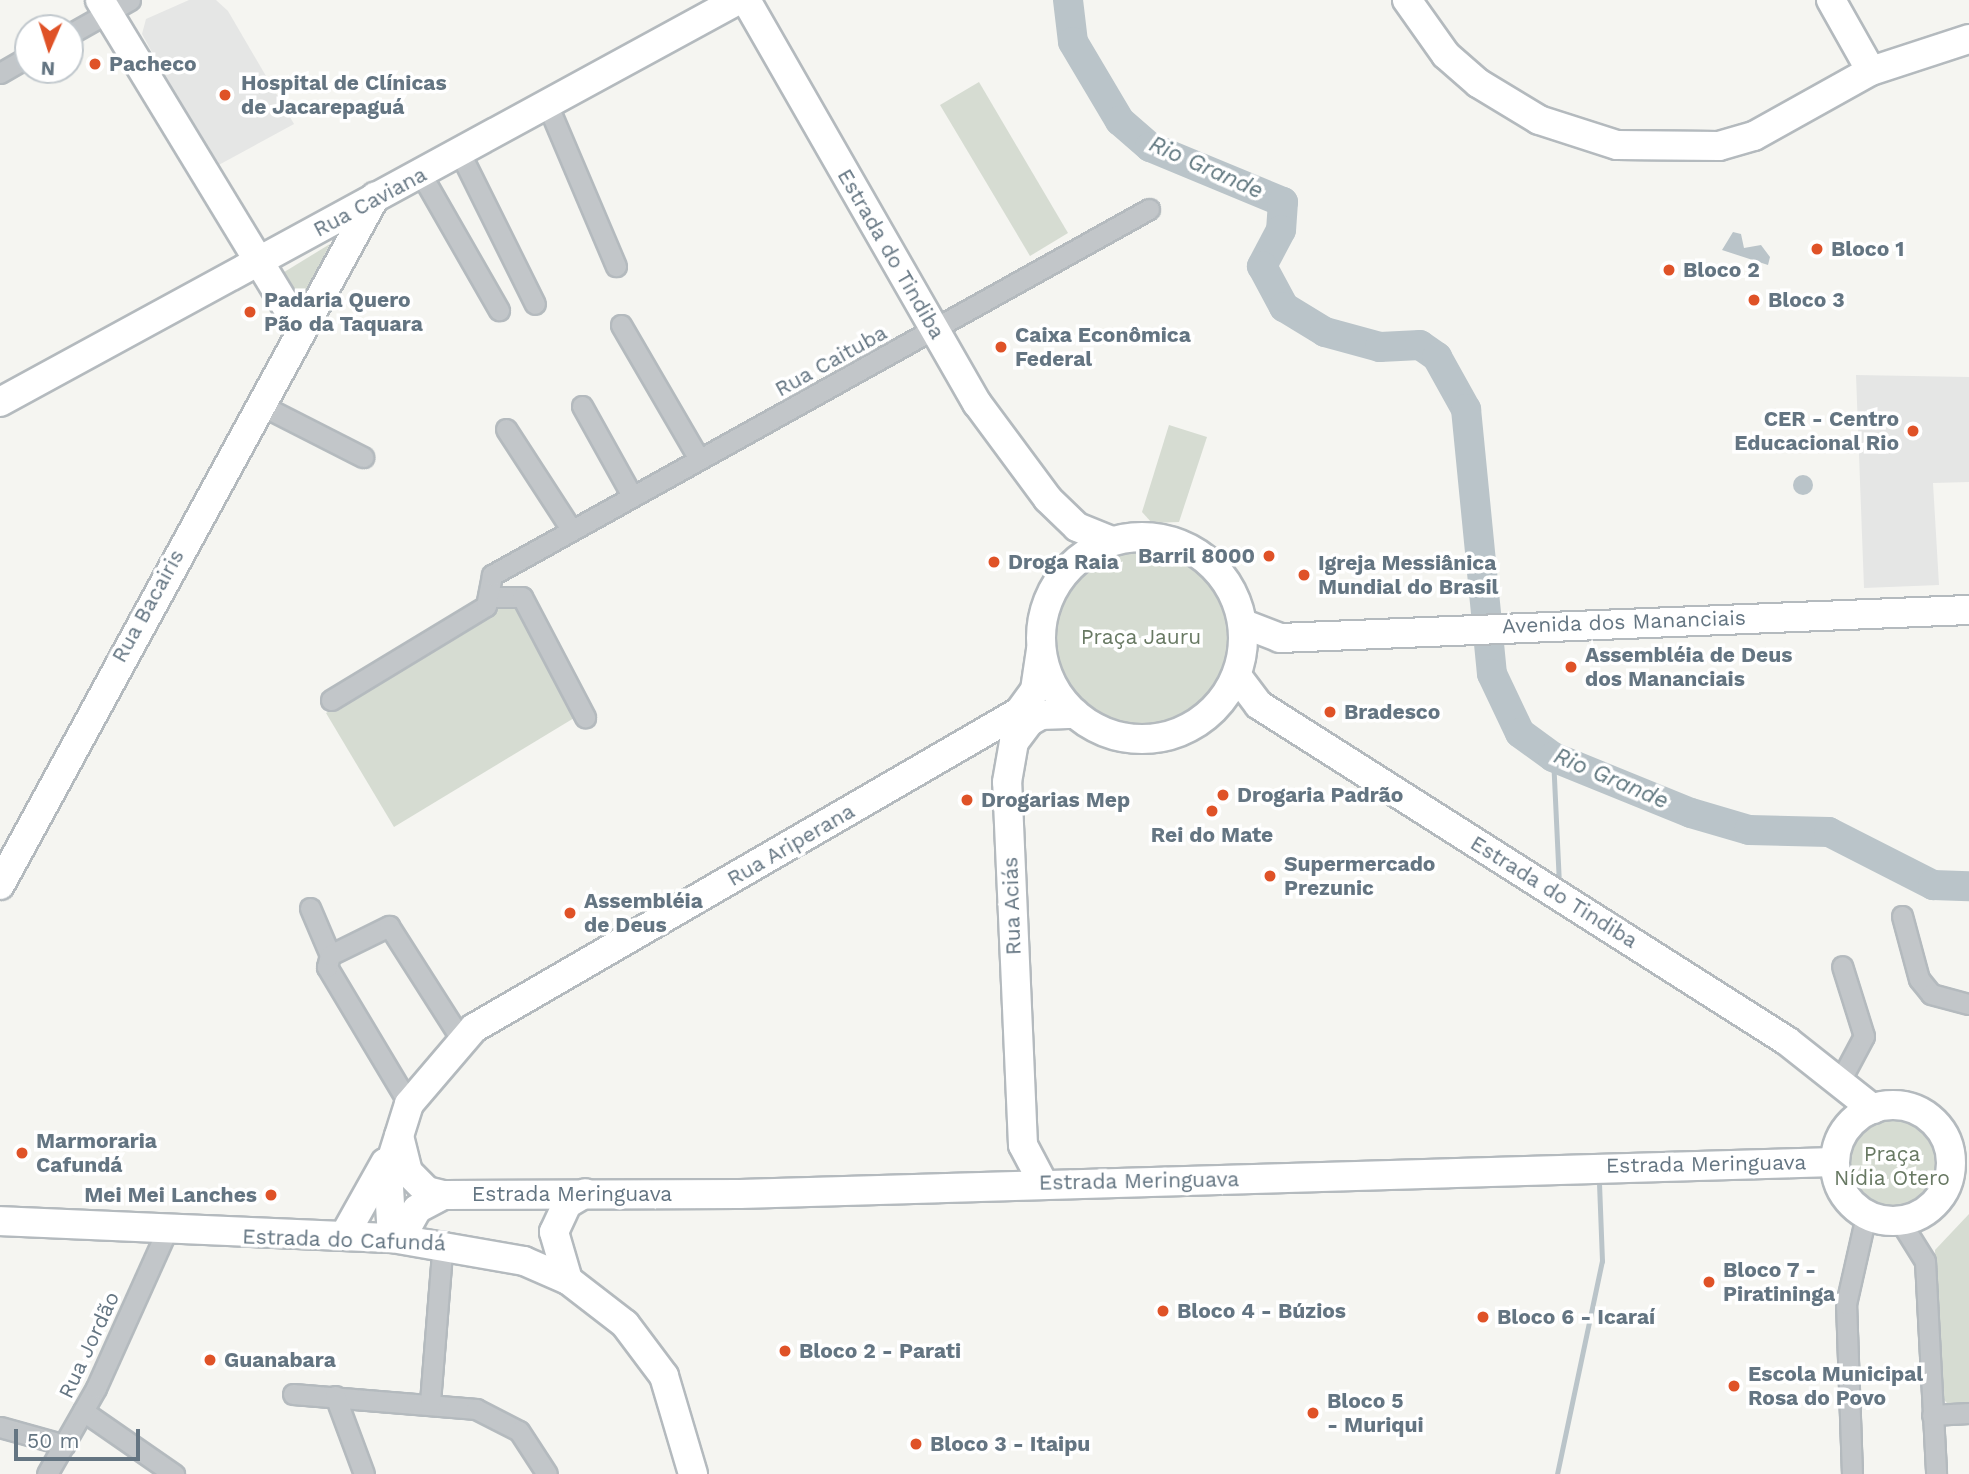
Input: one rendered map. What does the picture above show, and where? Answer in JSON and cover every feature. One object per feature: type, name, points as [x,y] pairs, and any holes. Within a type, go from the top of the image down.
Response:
[{"type":"street","name":"Rua Caviana","points":[[0,402],[375,197],[461,155],[738,0]]},
{"type":"street","name":"Estrada do Tindiba","points":[[746,0],[977,403],[1048,499],[1077,527],[1112,541]]},
{"type":"street","points":[[1407,0],[1446,55],[1478,83],[1539,120],[1617,145],[1709,146],[1754,136],[1871,71],[1969,40]]},
{"type":"street","points":[[1831,0],[1871,71]]},
{"type":"street","points":[[84,24],[113,4],[257,263],[300,329]]},
{"type":"street","points":[[548,106],[616,266]]},
{"type":"street","points":[[461,155],[535,304]]},
{"type":"street","points":[[421,174],[499,310]]},
{"type":"street","name":"Rua Bacairis","points":[[0,886],[259,404],[375,197]]},
{"type":"street","name":"Rua Caituba","points":[[331,699],[486,606],[490,597],[492,575],[1149,209]]},
{"type":"street","points":[[621,325],[699,459]]},
{"type":"street","points":[[259,404],[362,457]]},
{"type":"street","points":[[582,407],[632,496]]},
{"type":"street","points":[[506,429],[571,529]]},
{"type":"street","name":"Estrada do Tindiba","points":[[1048,499],[1066,538],[1065,572]]},
{"type":"street","points":[[1161,539],[1197,552],[1230,588],[1244,624],[1240,669],[1220,705],[1186,730],[1145,739],[1108,733],[1075,714],[1047,674],[1041,650],[1045,608],[1065,572],[1112,541],[1161,539]]},
{"type":"street","points":[[490,597],[522,597],[585,717]]},
{"type":"street","name":"Avenida dos Mananciais","points":[[1244,624],[1280,638],[1455,628],[1969,610]]},
{"type":"street","name":"Avenida dos Mananciais","points":[[1240,669],[1280,638]]},
{"type":"street","name":"Rua Ariperana","points":[[396,1238],[386,1195],[409,1104],[461,1039],[953,753],[1028,702],[1041,650]]},
{"type":"street","name":"Estrada do Tindiba","points":[[1240,669],[1259,705],[1787,1041],[1841,1085],[1862,1116]]},
{"type":"street","points":[[1220,705],[1259,705]]},
{"type":"street","name":"Rua Aciás","points":[[1043,1183],[1023,1144],[1007,782],[1014,742],[1029,722],[1041,715],[1075,714]]},
{"type":"street","points":[[953,753],[995,758],[1007,782]]},
{"type":"street","points":[[310,908],[330,955],[327,967],[409,1104]]},
{"type":"street","points":[[1902,916],[1919,979],[1931,994],[1969,1004]]},
{"type":"street","points":[[330,955],[389,926],[461,1039]]},
{"type":"street","points":[[1841,1085],[1864,1036],[1842,966]]},
{"type":"street","points":[[1914,1109],[1945,1136],[1960,1155],[1940,1199],[1900,1221],[1866,1215],[1849,1202],[1835,1163],[1862,1116],[1914,1109]]},
{"type":"street","name":"Rua Ariperana","points":[[344,1236],[399,1136]]},
{"type":"street","name":"Estrada Meringuava","points":[[399,1136],[408,1172],[427,1191],[443,1195],[999,1185],[1835,1163]]},
{"type":"street","points":[[999,1185],[1023,1144]]},
{"type":"street","points":[[568,1280],[554,1232],[567,1204],[586,1193]]},
{"type":"street","name":"Estrada Meringuava","points":[[396,1238],[417,1209],[443,1195]]},
{"type":"street","points":[[1852,1474],[1846,1304],[1866,1215]]},
{"type":"street","name":"Estrada do Cafundá","points":[[0,1221],[166,1232],[396,1238],[443,1242],[524,1261],[568,1280],[625,1324],[664,1376],[693,1474]]},
{"type":"street","points":[[1900,1221],[1925,1261],[1936,1474]]},
{"type":"street","name":"Rua Jordão","points":[[47,1474],[83,1411],[166,1232]]},
{"type":"street","points":[[430,1402],[443,1242]]},
{"type":"street","points":[[293,1394],[430,1402],[500,1418],[519,1431],[547,1474]]},
{"type":"street","points":[[335,1396],[364,1474]]},
{"type":"street","points":[[83,1411],[174,1474]]},
{"type":"street","points":[[1932,1415],[1969,1413]]},
{"type":"street","points":[[0,1427],[65,1445]]},
{"type":"shaded area","name":"Hospital de Clínicas de Jacarepaguá","points":[[189,0],[216,0],[228,11],[294,124],[215,167],[142,34],[146,19]]},
{"type":"shaded area","points":[[1733,232],[1741,234],[1744,248],[1761,245],[1770,257],[1768,265],[1722,250]]},
{"type":"shaded area","name":"CER - Centro Educacional Rio","points":[[1856,375],[1969,377],[1969,482],[1933,483],[1939,585],[1864,588]]},
{"type":"shaded area","points":[[1803,475],[1810,478],[1813,485],[1810,492],[1803,495],[1796,492],[1793,485],[1796,478]]},
{"type":"green space","points":[[979,82],[1068,233],[1030,256],[940,105]]},
{"type":"green space","points":[[330,244],[300,305],[281,274]]},
{"type":"green space","points":[[1169,425],[1207,437],[1179,522],[1152,523],[1142,512]]},
{"type":"green space","name":"Praça Jauru","points":[[1141,544],[1177,551],[1207,571],[1227,601],[1234,637],[1227,673],[1207,703],[1177,723],[1141,730],[1105,723],[1075,703],[1055,673],[1048,637],[1055,601],[1075,571],[1105,551]]},
{"type":"green space","points":[[513,598],[579,715],[394,827],[326,713]]},
{"type":"green space","name":"Praça Nídia Otero","points":[[1892,1120],[1909,1124],[1924,1134],[1934,1149],[1938,1166],[1934,1183],[1924,1198],[1909,1208],[1892,1212],[1875,1208],[1860,1198],[1850,1183],[1846,1166],[1850,1149],[1860,1134],[1875,1124]]},
{"type":"green space","points":[[1969,1214],[1969,1408],[1952,1408],[1941,1397],[1935,1250]]},
{"type":"waterway","name":"Rio Grande","points":[[1068,0],[1073,42],[1120,121],[1150,147],[1283,202],[1281,230],[1262,266],[1284,307],[1325,332],[1380,347],[1420,345],[1437,357],[1466,409],[1492,674],[1520,733],[1553,757],[1691,813],[1749,830],[1829,832],[1933,885],[1969,886]]},
{"type":"waterway","points":[[1553,757],[1559,882]]},
{"type":"waterway","points":[[1557,1474],[1602,1261],[1599,1182]]},
{"type":"place","name":"Pacheco","points":[[95,64]]},
{"type":"place","name":"Hospital de Clínicas de Jacarepaguá","points":[[225,95]]},
{"type":"place","name":"Bloco 1","points":[[1817,249]]},
{"type":"place","name":"Bloco 2","points":[[1669,270]]},
{"type":"place","name":"Bloco 3","points":[[1754,300]]},
{"type":"place","name":"Padaria Quero Pão da Taquara","points":[[250,312]]},
{"type":"place","name":"Caixa Econômica Federal","points":[[1001,347]]},
{"type":"place","name":"CER - Centro Educacional Rio","points":[[1913,431]]},
{"type":"place","name":"Barril 8000","points":[[1269,556]]},
{"type":"place","name":"Droga Raia","points":[[994,562]]},
{"type":"place","name":"Igreja Messiânica Mundial do Brasil","points":[[1304,575]]},
{"type":"place","name":"Assembléia de Deus dos Mananciais","points":[[1571,667]]},
{"type":"place","name":"Bradesco","points":[[1330,712]]},
{"type":"place","name":"Drogaria Padrão","points":[[1223,795]]},
{"type":"place","name":"Drogarias Mep","points":[[967,800]]},
{"type":"place","name":"Rei do Mate","points":[[1212,811]]},
{"type":"place","name":"Supermercado Prezunic","points":[[1270,876]]},
{"type":"place","name":"Assembléia de Deus","points":[[570,913]]},
{"type":"place","name":"Marmoraria Cafundá","points":[[22,1153]]},
{"type":"place","name":"Mei Mei Lanches","points":[[271,1195]]},
{"type":"place","name":"Bloco 7 - Piratininga","points":[[1709,1282]]},
{"type":"place","name":"Bloco 4 - Búzios","points":[[1163,1311]]},
{"type":"place","name":"Bloco 6 - Icaraí","points":[[1483,1317]]},
{"type":"place","name":"Bloco 2 - Parati","points":[[785,1351]]},
{"type":"place","name":"Guanabara","points":[[210,1360]]},
{"type":"place","name":"Escola Municipal Rosa do Povo","points":[[1734,1386]]},
{"type":"place","name":"Bloco 5 - Muriqui","points":[[1313,1413]]},
{"type":"place","name":"Bloco 3 - Itaipu","points":[[916,1444]]}]
